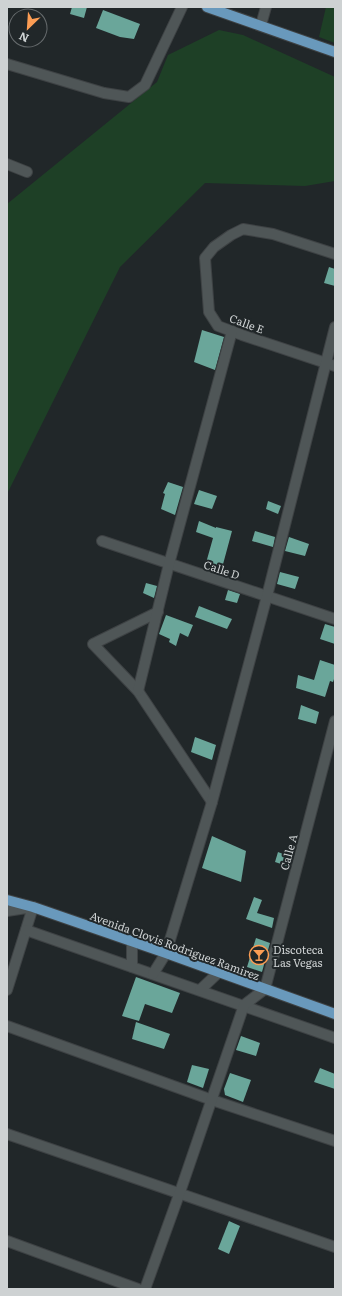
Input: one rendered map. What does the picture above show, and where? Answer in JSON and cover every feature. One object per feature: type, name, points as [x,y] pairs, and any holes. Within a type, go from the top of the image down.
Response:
[{"type":"main road","points":[[207,7],[335,52]]},
{"type":"main road","name":"Avenida Clovis Rodriguez Ramirez","points":[[7,900],[33,907],[132,941],[335,1014]]},
{"type":"street","points":[[7,64],[104,93],[129,97],[145,85],[182,7]]},
{"type":"street","points":[[261,25],[266,7]]},
{"type":"street","points":[[7,164],[28,172]]},
{"type":"street","name":"Calle E","points":[[330,364],[218,326],[209,312],[205,258],[214,247],[231,235],[244,229],[273,234],[335,254]]},
{"type":"street","points":[[153,974],[166,953],[212,802],[330,364],[335,327]]},
{"type":"street","points":[[138,691],[169,564],[232,331]]},
{"type":"street","name":"Calle D","points":[[102,541],[335,619]]},
{"type":"street","points":[[158,612],[93,644],[138,691],[212,802]]},
{"type":"street","name":"Calle A","points":[[265,989],[335,721]]},
{"type":"street","points":[[7,911],[33,907],[7,990]]},
{"type":"street","points":[[26,930],[335,1038]]},
{"type":"street","points":[[132,941],[132,966]]},
{"type":"street","points":[[200,990],[219,972]]},
{"type":"street","points":[[145,1289],[244,1005],[265,989]]},
{"type":"street","points":[[7,1026],[212,1100],[335,1141]]},
{"type":"street","points":[[7,1134],[180,1192],[335,1247]]},
{"type":"street","points":[[7,1241],[138,1289]]},
{"type":"green space","points":[[326,7],[335,7],[335,43],[319,37]]},
{"type":"green space","points":[[219,30],[243,35],[335,77],[335,181],[305,186],[205,183],[120,267],[7,494],[7,204],[157,82],[168,55]]},
{"type":"building","points":[[72,7],[87,7],[84,18],[70,14]]},
{"type":"building","points":[[103,10],[140,24],[134,39],[120,37],[96,28]]},
{"type":"building","points":[[329,267],[335,269],[335,286],[324,283]]},
{"type":"building","points":[[202,330],[224,337],[215,370],[194,362]]},
{"type":"building","points":[[168,482],[183,487],[175,515],[161,509],[165,494],[163,493]]},
{"type":"building","points":[[199,490],[217,496],[212,509],[194,504]]},
{"type":"building","points":[[268,501],[281,506],[278,514],[266,509]]},
{"type":"building","points":[[199,521],[216,528],[232,531],[222,568],[206,563],[213,538],[196,532]]},
{"type":"building","points":[[255,531],[275,537],[273,547],[252,541]]},
{"type":"building","points":[[289,537],[309,544],[305,556],[285,551]]},
{"type":"building","points":[[280,572],[299,577],[295,589],[277,584]]},
{"type":"building","points":[[146,583],[157,586],[154,598],[143,593]]},
{"type":"building","points":[[228,590],[240,594],[237,603],[225,600]]},
{"type":"building","points":[[199,606],[232,619],[227,629],[195,617]]},
{"type":"building","points":[[166,615],[193,625],[188,637],[180,633],[176,646],[169,642],[170,639],[159,634]]},
{"type":"building","points":[[325,624],[335,627],[335,644],[320,639]]},
{"type":"building","points":[[320,660],[335,665],[335,676],[333,682],[330,681],[325,697],[296,688],[298,675],[314,680]]},
{"type":"building","points":[[301,705],[319,712],[316,724],[298,719]]},
{"type":"building","points":[[195,737],[216,745],[212,760],[191,752]]},
{"type":"building","points":[[212,836],[246,851],[241,882],[202,868]]},
{"type":"building","points":[[278,852],[293,858],[290,867],[275,862]]},
{"type":"building","points":[[254,897],[262,900],[257,913],[274,918],[272,928],[246,919]]},
{"type":"building","name":"Discoteca Las Vegas","points":[[256,938],[270,943],[262,972],[247,967]]},
{"type":"building","points":[[136,977],[180,993],[172,1013],[145,1004],[139,1021],[122,1016]]},
{"type":"building","points":[[136,1022],[170,1034],[164,1049],[132,1039]]},
{"type":"building","points":[[241,1036],[260,1043],[256,1056],[236,1050]]},
{"type":"building","points":[[192,1065],[209,1069],[203,1088],[187,1082]]},
{"type":"building","points":[[320,1068],[335,1074],[335,1089],[314,1082]]},
{"type":"building","points":[[230,1073],[251,1080],[243,1102],[225,1095],[224,1089]]},
{"type":"building","points":[[229,1221],[240,1226],[229,1254],[218,1249]]},
{"type":"place","name":"Discoteca Las Vegas","points":[[259,955]]}]
